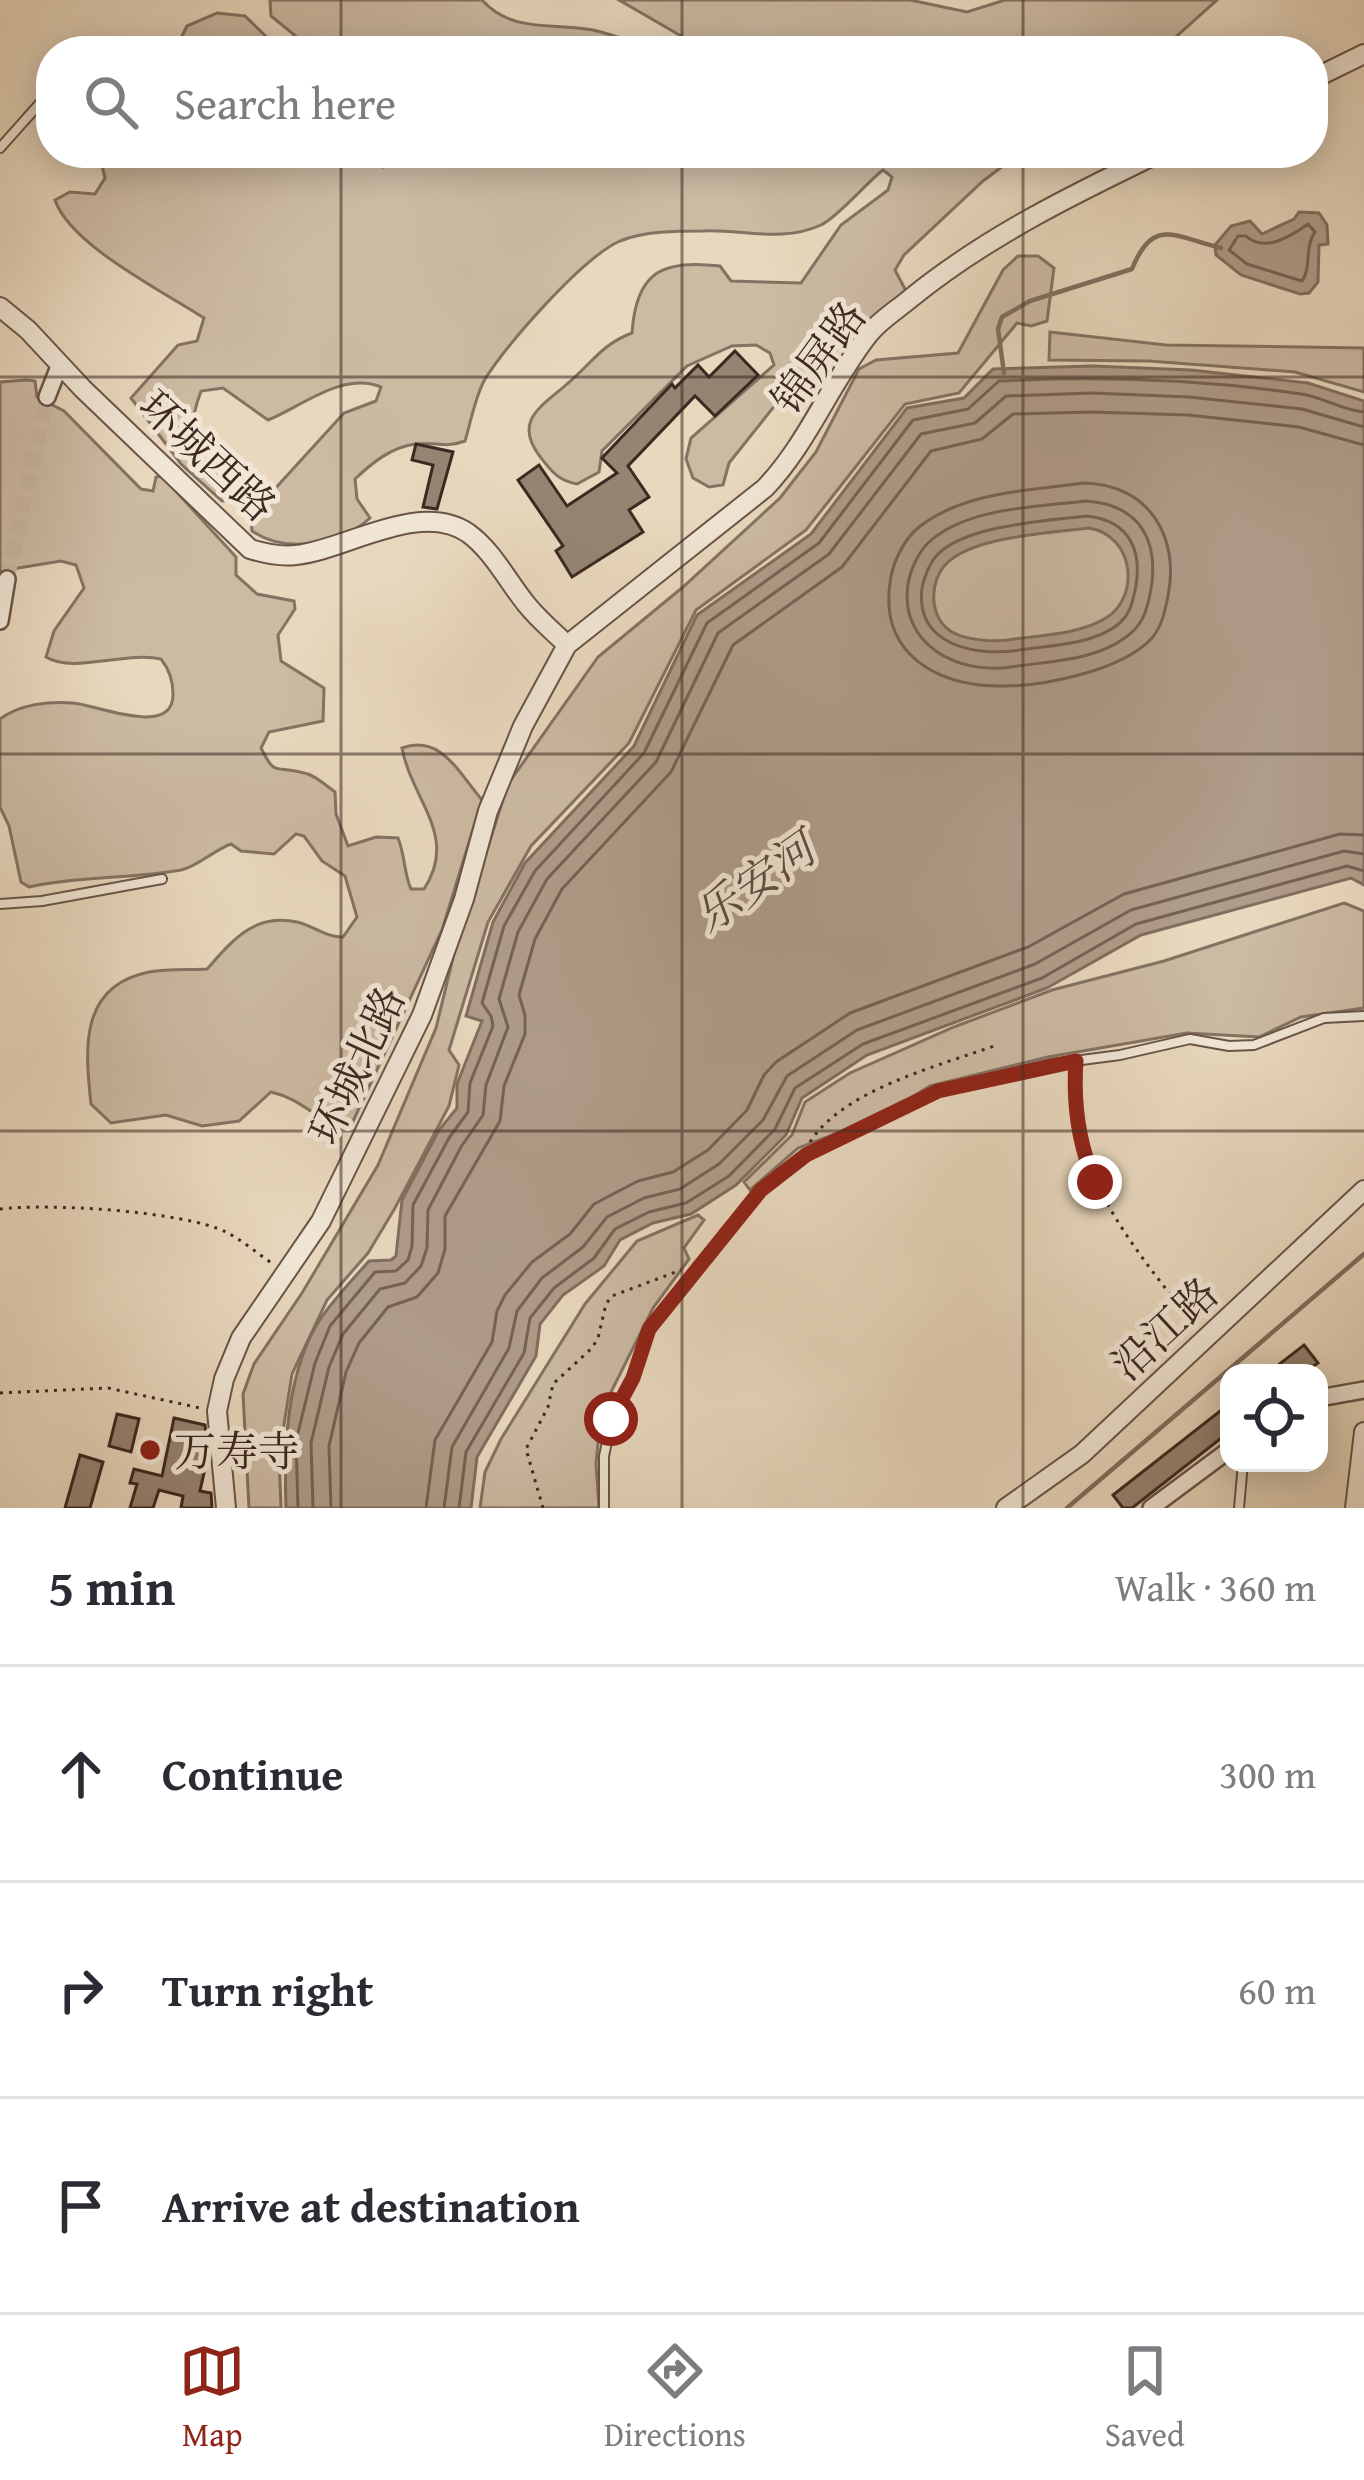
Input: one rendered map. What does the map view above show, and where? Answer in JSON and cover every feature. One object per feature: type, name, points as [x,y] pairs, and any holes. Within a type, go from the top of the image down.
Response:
[{"type":"street","points":[[1328,72],[1364,54]]},
{"type":"street","name":"锦屏路","points":[[567,645],[765,488],[789,462],[832,386],[872,330],[944,271],[1026,219],[1129,168]]},
{"type":"street","name":"环城西路","points":[[0,307],[250,549],[275,556],[299,555],[384,526],[446,525],[466,532],[486,551],[530,609],[567,645]]},
{"type":"street","points":[[47,397],[60,364]]},
{"type":"street","points":[[0,620],[8,579]]},
{"type":"street","name":"环城北路","points":[[226,1508],[217,1411],[224,1379],[242,1337],[321,1221],[422,1016],[497,790],[523,726],[567,645]]},
{"type":"street","name":"沿江路","points":[[1006,1508],[1082,1454],[1364,1192]]},
{"type":"street","points":[[1328,1396],[1364,1390]]},
{"type":"street","points":[[1355,1508],[1364,1432]]},
{"type":"street","points":[[1151,1508],[1220,1457]]},
{"type":"lane","points":[[0,148],[36,108]]},
{"type":"lane","points":[[0,904],[162,879]]},
{"type":"lane","points":[[604,1508],[604,1456],[611,1419],[633,1378],[649,1329],[761,1190],[806,1155],[938,1091],[1190,1039],[1254,1045],[1324,1018],[1364,1016]]},
{"type":"lane","points":[[1239,1508],[1242,1472]]},
{"type":"path","points":[[806,1155],[822,1124],[885,1083],[994,1046]]},
{"type":"path","points":[[1076,1061],[1073,1095],[1085,1160],[1136,1248],[1205,1339]]},
{"type":"path","points":[[0,1209],[42,1204],[174,1219],[223,1230],[284,1272]]},
{"type":"path","points":[[543,1508],[526,1449],[548,1407],[553,1384],[592,1348],[612,1296],[656,1276],[700,1266]]},
{"type":"path","points":[[0,1394],[108,1388],[217,1411]]},
{"type":"shaded area","points":[[270,0],[482,0],[520,22],[612,36],[296,36],[271,16]]},
{"type":"shaded area","points":[[619,0],[910,0],[967,12],[1005,0],[1217,0],[1177,36],[681,36]]},
{"type":"shaded area","points":[[217,13],[245,16],[266,36],[182,36],[187,26]]},
{"type":"shaded area","points":[[103,168],[1000,168],[904,255],[895,270],[906,291],[822,362],[805,385],[776,404],[729,463],[723,485],[709,487],[693,478],[686,459],[691,438],[774,365],[770,353],[756,345],[732,346],[687,366],[602,451],[599,472],[577,484],[552,472],[533,445],[530,424],[540,408],[597,355],[632,333],[639,296],[656,274],[700,264],[720,266],[731,281],[801,283],[841,225],[888,190],[892,177],[883,170],[828,221],[806,230],[661,232],[629,238],[604,250],[547,303],[496,363],[478,393],[465,441],[407,446],[382,457],[355,479],[357,499],[370,518],[344,535],[296,544],[252,531],[251,515],[344,413],[376,401],[381,387],[367,383],[337,387],[268,420],[223,388],[201,391],[193,419],[194,442],[206,460],[233,474],[231,501],[222,501],[181,464],[131,398],[178,345],[197,341],[204,318],[98,250],[64,217],[55,200],[70,192],[95,194],[105,178]]},
{"type":"shaded area","points":[[1018,256],[1038,256],[1054,268],[1047,321],[1031,326],[1017,323],[959,393],[905,404],[806,530],[696,610],[629,743],[531,846],[488,922],[449,1050],[459,1065],[449,1106],[368,1253],[327,1300],[292,1374],[279,1456],[281,1508],[249,1508],[243,1394],[254,1364],[378,1165],[436,1028],[454,954],[508,784],[598,657],[780,498],[816,452],[859,369],[876,360],[958,353],[1003,270]]},
{"type":"shaded area","points":[[1050,332],[1166,345],[1364,348],[1364,392],[1295,372],[1149,361],[1049,360]]},
{"type":"shaded area","points":[[1191,378],[1140,623],[967,651],[830,529]]},
{"type":"shaded area","points":[[35,381],[37,397],[64,411],[141,489],[153,491],[156,477],[162,476],[236,557],[236,575],[257,594],[294,601],[295,609],[278,635],[281,661],[324,688],[323,721],[269,732],[261,748],[273,766],[310,775],[335,792],[336,814],[348,846],[376,837],[398,838],[411,889],[424,889],[434,870],[435,835],[402,748],[428,746],[438,751],[482,800],[442,930],[349,1130],[271,1092],[239,1121],[202,1126],[166,1115],[111,1123],[91,1104],[91,1023],[98,1005],[126,979],[149,972],[207,969],[246,931],[268,921],[297,922],[343,937],[357,917],[345,876],[322,861],[304,836],[296,834],[274,854],[241,851],[231,844],[181,870],[29,887],[21,882],[0,807],[0,719],[26,707],[54,703],[131,716],[161,715],[170,707],[173,694],[161,659],[71,663],[46,657],[54,631],[84,588],[76,565],[61,561],[0,571],[0,382]]},
{"type":"shaded area","points":[[1344,903],[1364,911],[1364,1008],[1301,1017],[1259,1037],[1187,1033],[1048,1057],[930,1086],[880,1117],[798,1148],[750,1190],[744,1182],[792,1135],[805,1102],[850,1073],[1052,990],[1164,961]]},
{"type":"shaded area","points":[[698,1215],[704,1220],[684,1248],[689,1259],[653,1308],[601,1412],[596,1464],[599,1508],[480,1508],[485,1472],[501,1439],[585,1304],[637,1241]]},
{"type":"water","points":[[1299,212],[1319,213],[1327,225],[1328,244],[1319,245],[1318,282],[1309,293],[1241,275],[1216,255],[1215,245],[1231,226],[1250,221],[1262,234]]},
{"type":"water","name":"乐安河","points":[[993,369],[1191,370],[1308,383],[1364,401],[1364,885],[1351,878],[1141,935],[1047,988],[867,1055],[802,1098],[786,1135],[736,1185],[691,1214],[653,1223],[620,1240],[604,1266],[563,1295],[540,1324],[536,1356],[477,1457],[471,1508],[286,1508],[287,1435],[300,1361],[321,1318],[369,1261],[396,1256],[402,1200],[439,1130],[457,1108],[457,1084],[482,1021],[466,1016],[493,922],[525,863],[634,746],[697,615],[811,534],[907,408],[964,398]],"holes":[[[1089,528],[1104,533],[1124,554],[1128,582],[1117,608],[1095,624],[995,641],[959,635],[939,619],[934,599],[937,579],[961,553],[1035,534]]]},
{"type":"building","points":[[735,351],[758,375],[715,416],[695,396],[628,466],[649,497],[629,510],[643,532],[572,577],[556,551],[563,546],[518,480],[539,465],[567,506],[617,473],[602,458],[672,384],[675,388],[698,365],[709,377]]},
{"type":"building","points":[[416,444],[453,452],[437,509],[423,507],[433,465],[412,460]]},
{"type":"building","points":[[1304,1345],[1318,1363],[1317,1364],[1280,1364]]},
{"type":"building","points":[[1220,1411],[1220,1439],[1132,1508],[1123,1508],[1113,1495]]},
{"type":"building","points":[[117,1414],[139,1419],[131,1452],[109,1446]]},
{"type":"building","points":[[174,1418],[205,1425],[208,1455],[200,1491],[211,1493],[212,1508],[181,1508],[183,1496],[159,1490],[153,1508],[130,1508],[137,1484],[130,1483],[134,1469],[162,1476]]},
{"type":"building","points":[[80,1455],[103,1462],[90,1508],[65,1508]]},
{"type":"waterway","points":[[1004,373],[998,329],[1002,317],[1030,301],[1132,269],[1140,252],[1157,236],[1178,236],[1221,248]]},
{"type":"waterway","points":[[1067,1508],[1364,1254]]},
{"type":"tunnel","points":[[7,579],[47,397]]},
{"type":"place","name":"万寿寺","points":[[150,1450]]},
{"type":"route","points":[[611,1419],[633,1378],[649,1329],[761,1190],[806,1155],[938,1091],[1076,1061],[1073,1095],[1078,1127],[1095,1182]]}]
